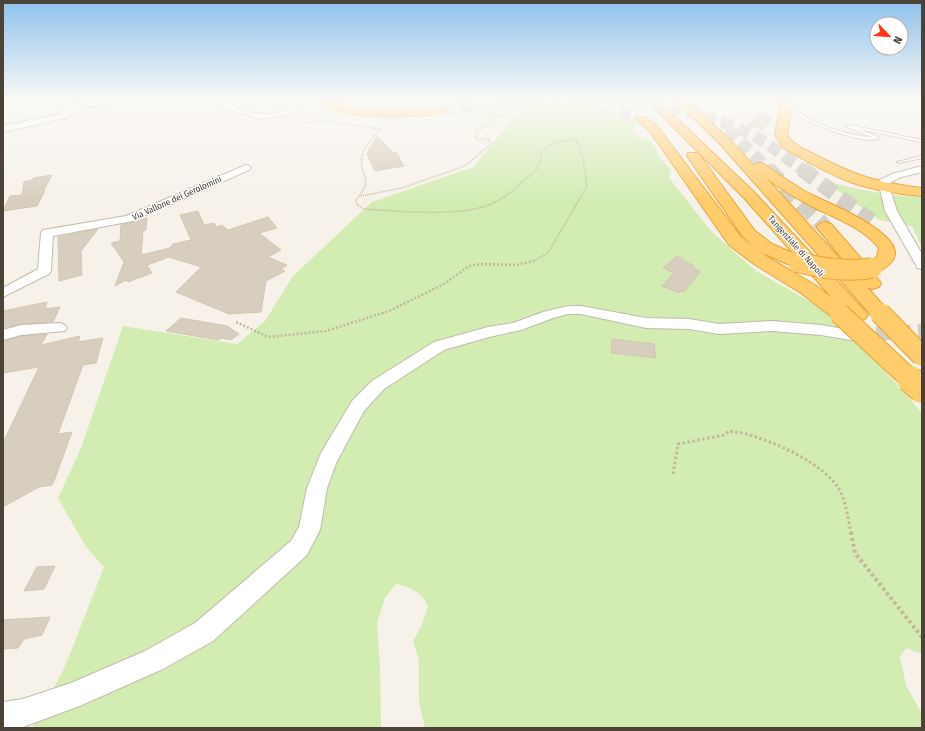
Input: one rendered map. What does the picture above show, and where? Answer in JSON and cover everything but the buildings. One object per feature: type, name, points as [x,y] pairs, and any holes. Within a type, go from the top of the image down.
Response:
[{"type":"highway","points":[[657,133],[734,241],[754,257],[848,314],[922,390]]},
{"type":"highway","points":[[664,133],[669,138],[740,233],[747,240],[763,250],[798,262],[833,269],[856,270],[872,268],[886,264],[895,257],[897,252],[892,241],[871,220]]},
{"type":"highway","name":"Tangenziale di Napoli","points":[[674,133],[712,181],[749,234],[770,250],[798,262]]},
{"type":"highway","name":"Tangenziale di Napoli","points":[[686,133],[750,196],[848,314],[922,385]]},
{"type":"highway","name":"Tangenziale di Napoli","points":[[716,133],[887,313],[922,356]]},
{"type":"highway","points":[[719,133],[725,142],[787,186],[866,228],[880,238],[887,248],[887,256],[880,264],[872,268]]},
{"type":"highway","points":[[781,133],[786,143],[791,147],[846,175],[862,181],[901,190],[922,192]]},
{"type":"highway","points":[[825,227],[887,313],[922,346]]},
{"type":"street","name":"Via Vallone dei Gerolomini","points":[[3,293],[44,272],[47,233],[129,220],[246,168]]},
{"type":"street","points":[[922,169],[896,176],[884,182],[891,211],[922,265]]},
{"type":"street","points":[[3,716],[23,712],[73,696],[154,660],[204,632],[299,548],[309,530],[317,488],[328,459],[358,406],[378,385],[439,346],[488,332],[516,327],[548,315],[568,310],[581,310],[646,323],[689,324],[719,329],[772,326],[821,330],[851,335]]},
{"type":"street","points":[[3,335],[21,330],[60,328]]},
{"type":"lane","points":[[845,133],[863,138],[878,138],[865,133]]},
{"type":"lane","points":[[884,133],[922,141]]},
{"type":"lane","points":[[899,162],[922,157]]},
{"type":"path","points":[[361,196],[367,182],[363,166],[362,153],[377,133]]},
{"type":"path","points":[[236,322],[268,337],[326,331],[389,311],[444,284],[469,266],[480,264],[515,265],[532,262],[548,253],[587,186],[584,158],[580,146],[576,140],[565,140],[550,143],[541,153],[541,163],[536,170],[492,204],[478,208],[418,211],[363,209],[357,204],[356,200],[361,196],[402,188],[462,167],[469,163],[491,143],[488,141],[490,138],[478,140],[476,137],[477,133]]},
{"type":"path","points":[[673,474],[678,444],[724,434],[729,431],[755,436],[794,453],[823,472],[839,489],[847,513],[855,553],[922,637]]},
{"type":"green space","points":[[634,133],[650,141],[655,146],[660,158],[671,170],[669,176],[673,183],[711,231],[756,271],[816,305],[849,330],[922,413],[922,654],[906,648],[900,657],[906,685],[922,714],[922,728],[425,728],[419,702],[419,660],[413,641],[421,627],[428,606],[423,597],[415,591],[406,586],[396,584],[385,598],[377,623],[380,667],[381,728],[32,728],[64,669],[104,567],[86,547],[58,498],[81,448],[123,326],[237,344],[265,321],[293,276],[372,202],[473,167],[500,134]]},
{"type":"green space","points":[[822,180],[871,192],[922,197],[922,248],[912,226],[880,220]]},
{"type":"tunnel","points":[[732,133],[768,169]]},
{"type":"tunnel","points":[[748,133],[765,142],[803,170]]},
{"type":"tunnel","points":[[768,169],[825,227]]},
{"type":"tunnel","points":[[802,169],[871,221]]},
{"type":"tunnel","points":[[855,335],[922,331]]}]
